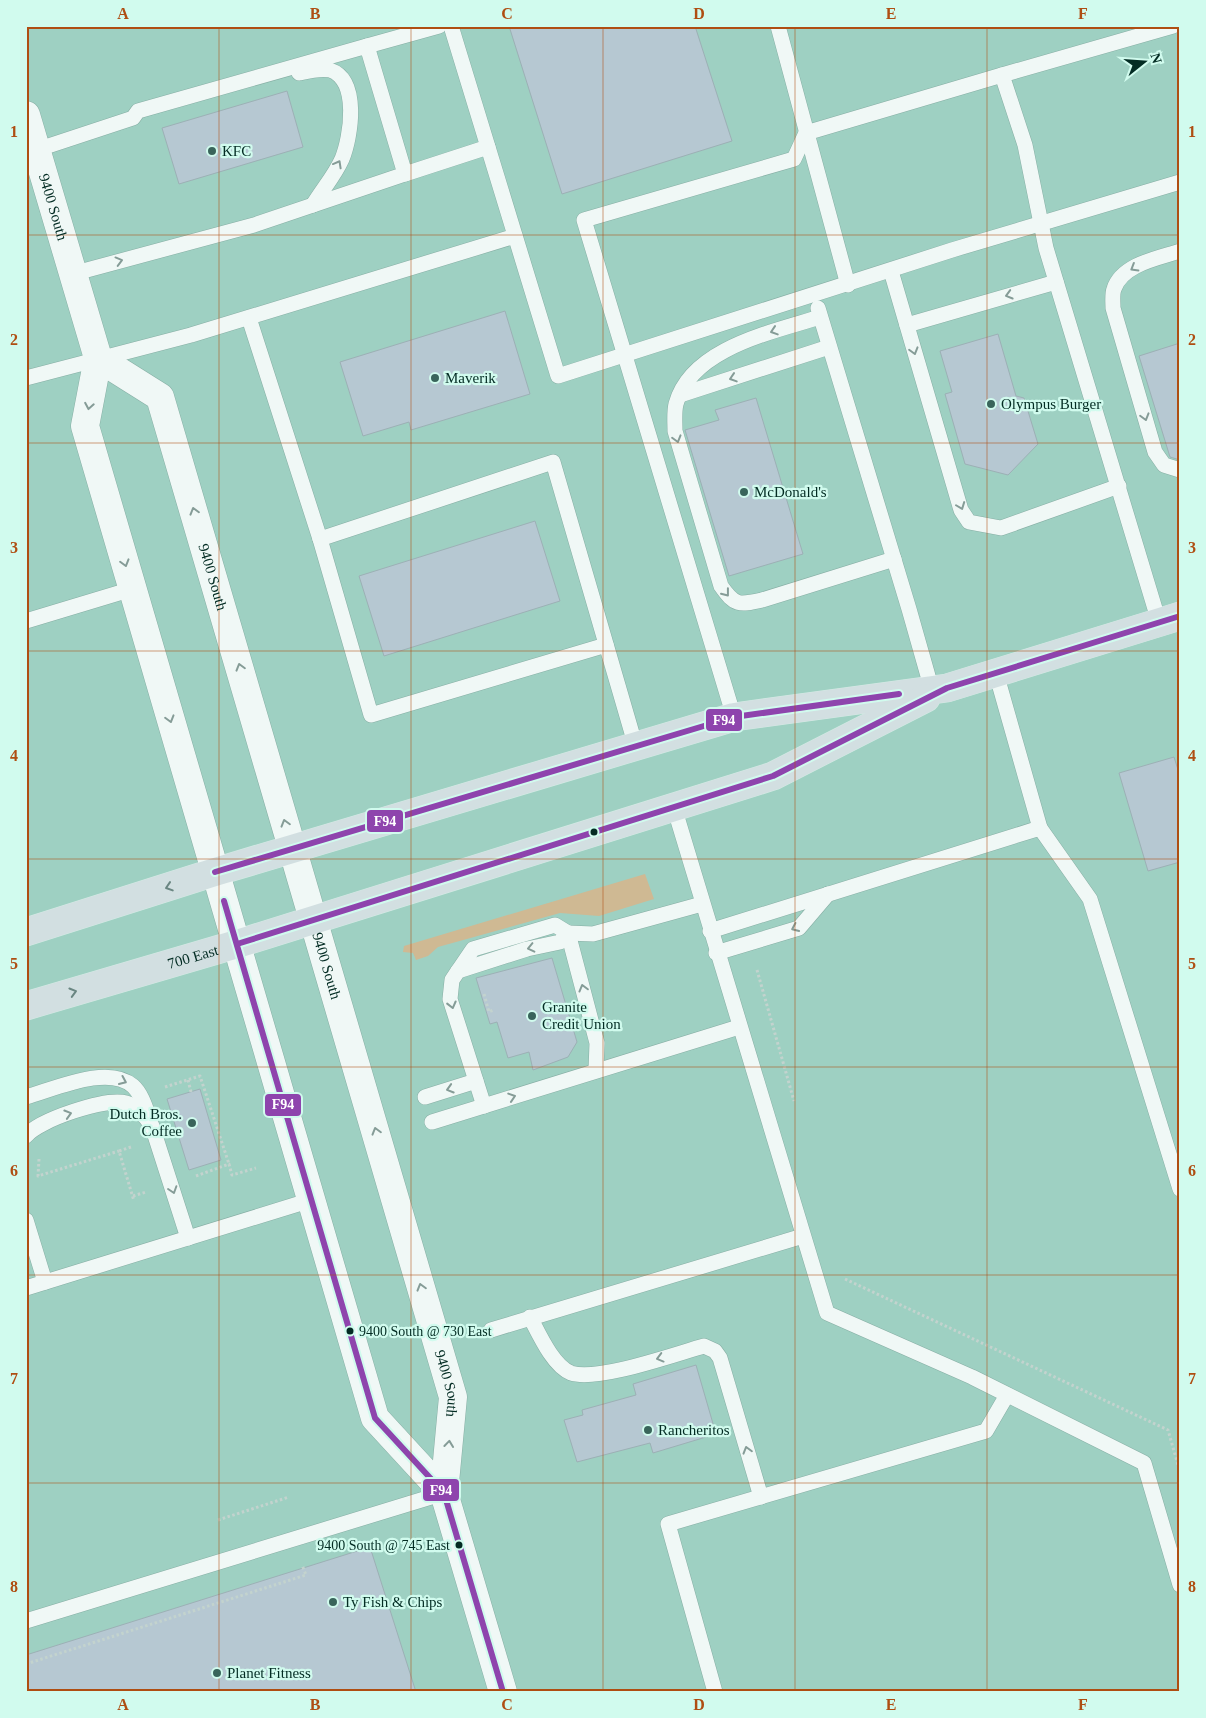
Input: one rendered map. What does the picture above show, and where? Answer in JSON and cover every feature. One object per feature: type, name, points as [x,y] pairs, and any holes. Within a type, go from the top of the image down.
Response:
[{"type":"main road","name":"700 East","points":[[26,932],[215,872],[636,748],[734,717],[939,689],[1170,619]]},
{"type":"main road","name":"700 East","points":[[26,1006],[237,944],[773,776],[939,689]]},
{"type":"street","name":"9400 South","points":[[26,115],[32,147],[98,358],[85,426],[375,1418],[444,1493]]},
{"type":"street","name":"9400 South","points":[[98,358],[160,397],[454,1397],[444,1493],[503,1692]]},
{"type":"lane","points":[[133,118],[138,111],[439,26]]},
{"type":"lane","points":[[451,26],[558,376],[1040,224],[1180,182]]},
{"type":"lane","points":[[778,26],[848,285]]},
{"type":"lane","points":[[734,717],[584,220],[794,159],[806,133],[1173,26]]},
{"type":"lane","points":[[367,46],[405,174]]},
{"type":"lane","points":[[32,147],[133,118],[141,120],[310,70],[330,70],[342,80],[350,99],[352,124],[342,159],[313,205]]},
{"type":"lane","points":[[1002,75],[1025,145],[1040,224],[1056,282],[1118,486],[1170,619]]},
{"type":"lane","points":[[72,274],[200,240],[488,147]]},
{"type":"lane","points":[[26,378],[191,335],[515,236]]},
{"type":"lane","points":[[1180,251],[1140,263],[1125,273],[1114,288],[1113,308],[1155,452],[1164,465],[1180,470]]},
{"type":"lane","points":[[891,271],[962,510],[969,522],[1001,528],[1118,486]]},
{"type":"lane","points":[[907,325],[1056,282]]},
{"type":"lane","points":[[814,295],[894,559],[939,689]]},
{"type":"lane","points":[[820,317],[737,343],[714,356],[691,375],[676,404],[675,431],[720,586],[731,600],[742,604],[762,600],[894,559]]},
{"type":"lane","points":[[249,318],[320,539],[371,715],[606,645]]},
{"type":"lane","points":[[680,395],[829,347]]},
{"type":"lane","points":[[320,539],[553,462],[636,748]]},
{"type":"lane","points":[[26,621],[132,589]]},
{"type":"lane","points":[[996,673],[1040,828],[1090,899],[1180,1189]]},
{"type":"lane","points":[[674,807],[716,953],[826,1313],[1007,1395],[1144,1463],[1180,1584]]},
{"type":"lane","points":[[710,931],[1040,828]]},
{"type":"lane","points":[[716,953],[800,928],[828,894]]},
{"type":"lane","points":[[484,1106],[450,999],[452,980],[473,949],[555,925],[568,933],[592,934],[702,904]]},
{"type":"lane","points":[[458,971],[470,965],[560,942],[568,933]]},
{"type":"lane","points":[[568,933],[597,1043],[596,1070]]},
{"type":"lane","points":[[432,1122],[596,1070],[739,1028]]},
{"type":"lane","points":[[26,1097],[102,1076],[123,1079],[134,1087],[145,1104],[188,1238]]},
{"type":"lane","points":[[424,1097],[476,1081]]},
{"type":"lane","points":[[26,1136],[31,1130],[44,1122],[107,1103],[126,1103],[145,1114],[152,1126]]},
{"type":"lane","points":[[26,1288],[311,1200]]},
{"type":"lane","points":[[26,1220],[45,1282]]},
{"type":"lane","points":[[491,1330],[803,1236]]},
{"type":"lane","points":[[530,1318],[552,1357],[571,1373],[598,1375],[704,1346],[715,1351],[720,1358],[761,1497]]},
{"type":"lane","points":[[714,1692],[668,1524],[986,1431],[1007,1395]]},
{"type":"lane","points":[[26,1621],[444,1493]]},
{"type":"path","points":[[756,967],[796,1109]]},
{"type":"path","points":[[484,994],[489,1012],[493,1010]]},
{"type":"path","points":[[188,1080],[191,1092]]},
{"type":"path","points":[[38,1176],[136,1145]]},
{"type":"path","points":[[119,1151],[134,1201]]},
{"type":"path","points":[[189,1178],[229,1164],[232,1175],[256,1168]]},
{"type":"path","points":[[132,1196],[151,1191]]},
{"type":"path","points":[[842,1269],[844,1279],[1168,1430],[1180,1472]]},
{"type":"path","points":[[218,1520],[288,1497]]},
{"type":"path","points":[[26,1664],[306,1575],[301,1562]]},
{"type":"shaded area","points":[[645,874],[654,899],[599,916],[560,913],[438,947],[428,956],[416,960],[413,953],[403,952],[404,946]]},
{"type":"building","points":[[509,26],[695,26],[732,141],[562,194]]},
{"type":"building","points":[[287,91],[303,147],[179,184],[162,128]]},
{"type":"building","name":"Maverik","points":[[505,311],[530,394],[411,430],[409,422],[363,436],[340,362]]},
{"type":"building","name":"Olympus Burger","points":[[998,334],[1016,396],[1024,398],[1038,444],[1008,475],[965,464],[945,394],[952,392],[940,351]]},
{"type":"building","points":[[1180,343],[1180,460],[1170,457],[1139,356]]},
{"type":"building","name":"McDonald's","points":[[756,398],[803,554],[729,576],[685,430],[719,420],[715,410]]},
{"type":"building","points":[[535,521],[560,601],[384,656],[359,576]]},
{"type":"building","points":[[1174,757],[1180,776],[1180,862],[1148,871],[1119,773]]},
{"type":"building","name":"Granite Credit Union","points":[[552,958],[577,1042],[568,1057],[533,1070],[529,1052],[508,1058],[497,1022],[490,1024],[476,978]]},
{"type":"building","name":"Dutch Bros. Coffee","points":[[200,1089],[221,1160],[189,1170],[167,1099]]},
{"type":"building","points":[[696,1365],[716,1434],[653,1453],[650,1443],[577,1462],[564,1420],[583,1415],[582,1410],[636,1395],[633,1384]]},
{"type":"building","points":[[370,1547],[416,1692],[26,1692],[26,1655]]},
{"type":"transit line","name":"F94","points":[[237,944],[773,776],[947,688],[1180,616]]},
{"type":"transit line","name":"F94","points":[[215,872],[734,717],[899,694]]},
{"type":"transit line","name":"F94","points":[[224,901],[375,1418],[444,1493],[503,1692]]},
{"type":"place","name":"KFC","points":[[212,151]]},
{"type":"place","name":"Maverik","points":[[435,378]]},
{"type":"place","name":"Olympus Burger","points":[[991,404]]},
{"type":"place","name":"McDonald's","points":[[744,492]]},
{"type":"place","name":"Granite Credit Union","points":[[532,1016]]},
{"type":"place","name":"Dutch Bros. Coffee","points":[[192,1123]]},
{"type":"place","name":"9400 South @ 730 East","points":[[350,1331]]},
{"type":"place","name":"Rancheritos","points":[[648,1430]]},
{"type":"place","name":"9400 South @ 745 East","points":[[459,1545]]},
{"type":"place","name":"Ty Fish & Chips","points":[[333,1602]]},
{"type":"place","name":"Planet Fitness","points":[[217,1673]]}]
